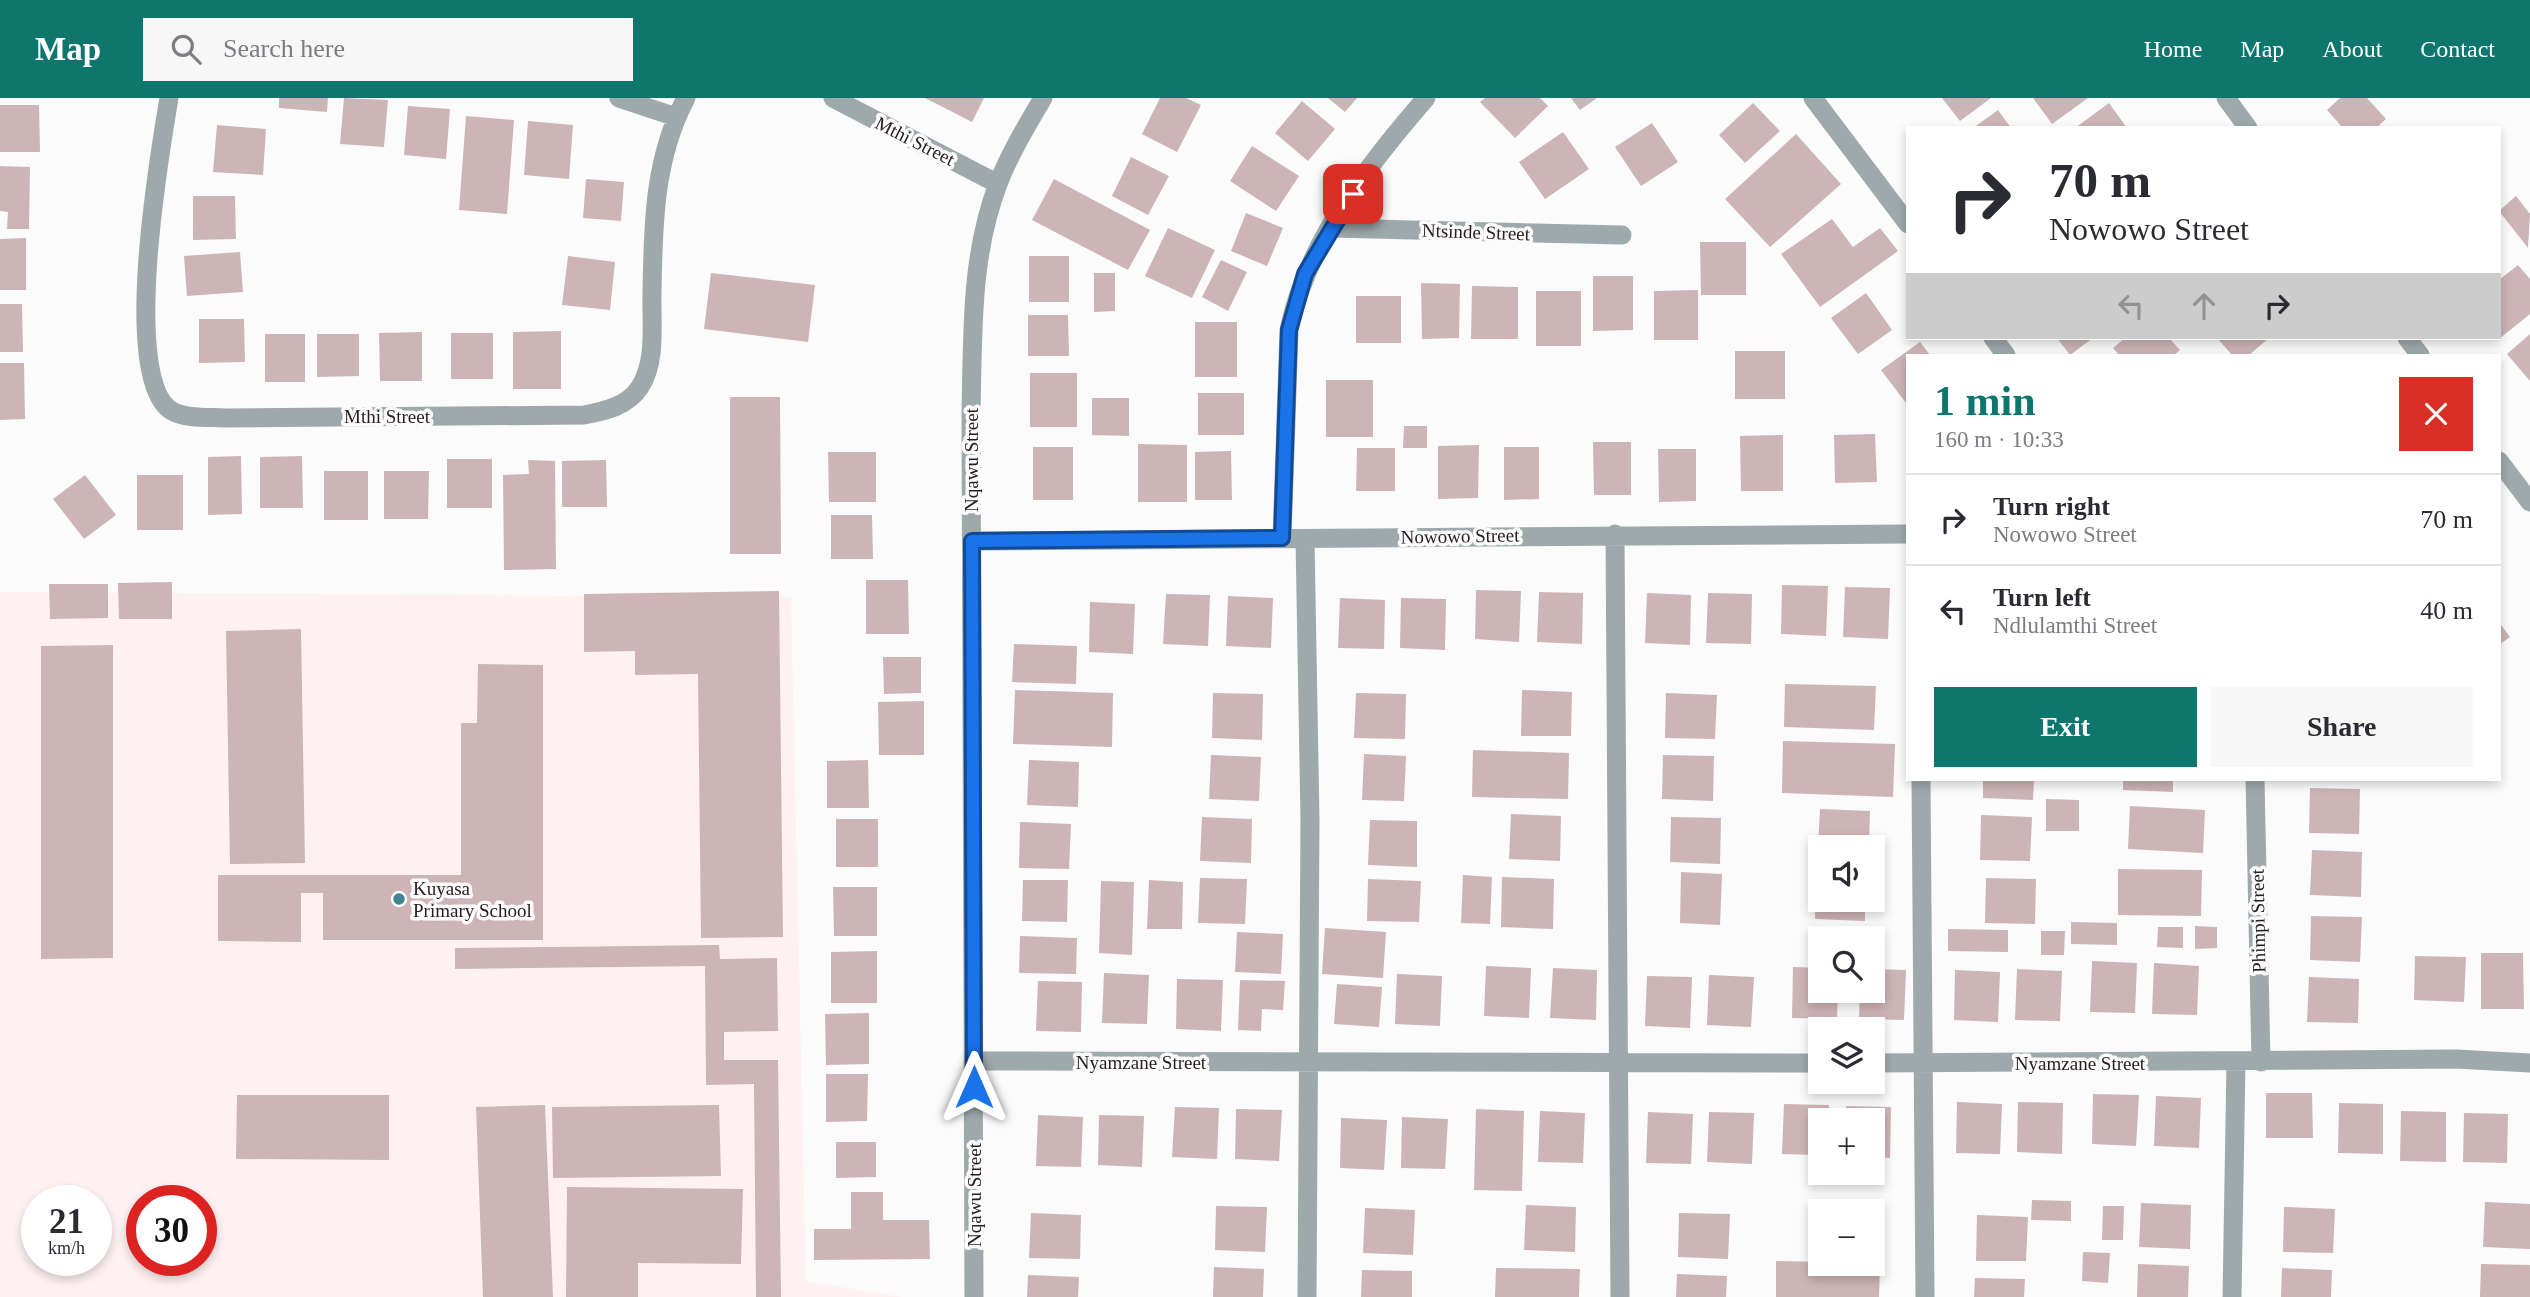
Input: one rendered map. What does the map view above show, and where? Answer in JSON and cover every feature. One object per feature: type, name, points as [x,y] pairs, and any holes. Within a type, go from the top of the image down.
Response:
[{"type":"street","name":"Mthi Street","points":[[169,98],[158,159],[145,291],[150,372],[158,396],[172,411],[225,418],[584,415],[624,403],[640,387],[650,364],[654,217],[665,149],[686,98]]},
{"type":"street","points":[[619,98],[676,117]]},
{"type":"street","name":"Mthi Street","points":[[832,98],[998,184]]},
{"type":"street","name":"Nqawu Street","points":[[974,1297],[974,292],[979,251],[998,184],[1043,98]]},
{"type":"street","points":[[1282,538],[1289,330],[1305,274],[1371,166],[1426,98]]},
{"type":"street","points":[[1813,98],[1906,221]]},
{"type":"street","points":[[2226,98],[2247,126]]},
{"type":"street","name":"Ntsinde Street","points":[[1331,228],[1622,236]]},
{"type":"street","points":[[1995,340],[2005,354]]},
{"type":"street","points":[[2409,340],[2419,354]]},
{"type":"street","points":[[2501,464],[2530,502]]},
{"type":"street","points":[[1615,534],[1620,1297]]},
{"type":"street","name":"Nowowo Street","points":[[972,541],[1615,534],[1906,534]]},
{"type":"street","points":[[1305,539],[1310,820],[1307,1297]]},
{"type":"street","points":[[1921,781],[1925,1297]]},
{"type":"street","name":"Phimpi Street","points":[[2255,781],[2261,1062]]},
{"type":"street","name":"Nyamzane Street","points":[[1885,1063],[2236,1063],[2456,1059],[2530,1063]]},
{"type":"street","name":"Nyamzane Street","points":[[974,1061],[1808,1063]]},
{"type":"street","points":[[2232,1297],[2236,1063]]},
{"type":"shaded area","name":"Kuyasa Primary School","points":[[0,592],[791,597],[806,1281],[902,1297],[0,1297]]},
{"type":"building","points":[[279,98],[328,98],[327,112],[279,108]]},
{"type":"building","points":[[344,98],[388,100],[384,147],[340,144]]},
{"type":"building","points":[[925,98],[984,98],[972,122]]},
{"type":"building","points":[[1160,98],[1186,98],[1201,105],[1177,152],[1142,134]]},
{"type":"building","points":[[1328,98],[1357,98],[1345,112]]},
{"type":"building","points":[[1485,98],[1540,98],[1548,106],[1515,138],[1480,102]]},
{"type":"building","points":[[1571,98],[1597,98],[1580,110]]},
{"type":"building","points":[[1942,98],[1991,98],[1960,121]]},
{"type":"building","points":[[2033,98],[2088,98],[2052,124]]},
{"type":"building","points":[[2340,98],[2367,98],[2386,119],[2378,126],[2341,126],[2327,110]]},
{"type":"building","points":[[1302,101],[1335,129],[1308,161],[1275,133]]},
{"type":"building","points":[[1753,103],[1780,131],[1745,163],[1719,135]]},
{"type":"building","points":[[2109,103],[2126,126],[2078,126]]},
{"type":"building","points":[[0,105],[39,105],[40,152],[0,152]]},
{"type":"building","points":[[408,106],[450,109],[446,159],[404,155]]},
{"type":"building","points":[[1998,110],[2010,126],[1976,126]]},
{"type":"building","points":[[466,116],[514,120],[507,214],[459,210]]},
{"type":"building","points":[[528,121],[573,125],[569,179],[524,175]]},
{"type":"building","points":[[1652,123],[1678,162],[1641,186],[1615,147]]},
{"type":"building","points":[[217,125],[266,129],[263,175],[213,172]]},
{"type":"building","points":[[1563,132],[1589,169],[1545,199],[1519,162]]},
{"type":"building","points":[[1796,134],[1841,184],[1770,247],[1725,199]]},
{"type":"building","points":[[1252,146],[1299,176],[1276,211],[1230,181]]},
{"type":"building","points":[[1131,157],[1169,176],[1148,215],[1112,196]]},
{"type":"building","points":[[0,166],[30,167],[29,229],[7,229],[8,212],[0,211]]},
{"type":"building","points":[[586,179],[624,182],[621,221],[583,218]]},
{"type":"building","points":[[1054,179],[1150,230],[1128,270],[1032,220]]},
{"type":"building","points":[[193,196],[235,196],[236,239],[193,240]]},
{"type":"building","points":[[2516,196],[2530,214],[2528,248],[2501,214],[2501,209]]},
{"type":"building","points":[[1246,213],[1283,228],[1267,266],[1231,251]]},
{"type":"building","points":[[1832,219],[1853,247],[1880,228],[1898,251],[1820,307],[1781,254]]},
{"type":"building","points":[[1168,228],[1215,250],[1192,298],[1145,276]]},
{"type":"building","points":[[26,238],[26,290],[0,290],[0,239]]},
{"type":"building","points":[[1700,242],[1746,242],[1746,295],[1701,295]]},
{"type":"building","points":[[240,252],[243,292],[187,296],[184,256]]},
{"type":"building","points":[[568,256],[615,262],[610,310],[562,305]]},
{"type":"building","points":[[1029,256],[1069,256],[1069,302],[1029,302]]},
{"type":"building","points":[[1221,260],[1247,272],[1228,311],[1202,297]]},
{"type":"building","points":[[2518,265],[2530,279],[2530,314],[2501,337],[2501,278]]},
{"type":"building","points":[[711,273],[815,285],[808,342],[704,329]]},
{"type":"building","points":[[1094,273],[1115,273],[1115,311],[1094,312]]},
{"type":"building","points":[[1593,276],[1633,276],[1633,330],[1593,331]]},
{"type":"building","points":[[1421,283],[1460,284],[1459,338],[1422,339]]},
{"type":"building","points":[[1472,286],[1518,287],[1518,339],[1471,339]]},
{"type":"building","points":[[1698,290],[1698,340],[1654,340],[1654,291]]},
{"type":"building","points":[[1536,291],[1581,291],[1581,346],[1536,346]]},
{"type":"building","points":[[1866,293],[1892,330],[1858,354],[1831,318]]},
{"type":"building","points":[[1356,296],[1401,296],[1401,343],[1356,343]]},
{"type":"building","points":[[0,304],[22,304],[23,352],[0,352]]},
{"type":"building","points":[[1028,315],[1068,315],[1069,356],[1028,356]]},
{"type":"building","points":[[199,319],[244,319],[245,362],[199,363]]},
{"type":"building","points":[[1195,322],[1237,322],[1237,377],[1195,377]]},
{"type":"building","points":[[561,331],[561,389],[513,389],[513,332]]},
{"type":"building","points":[[422,332],[422,381],[380,381],[379,333]]},
{"type":"building","points":[[451,333],[493,333],[493,379],[451,379]]},
{"type":"building","points":[[265,334],[305,334],[305,382],[265,382]]},
{"type":"building","points":[[317,334],[359,334],[359,376],[317,377]]},
{"type":"building","points":[[2530,334],[2530,381],[2507,354]]},
{"type":"building","points":[[2059,340],[2090,340],[2071,354]]},
{"type":"building","points":[[2123,340],[2171,340],[2180,350],[2175,354],[2118,354],[2113,348]]},
{"type":"building","points":[[2219,340],[2267,340],[2250,354],[2231,354]]},
{"type":"building","points":[[1920,342],[1929,354],[1906,354],[1906,403],[1881,370]]},
{"type":"building","points":[[1735,351],[1785,351],[1785,399],[1735,399]]},
{"type":"building","points":[[0,363],[24,363],[25,419],[0,420]]},
{"type":"building","points":[[1030,373],[1077,373],[1077,427],[1030,427]]},
{"type":"building","points":[[1326,380],[1373,380],[1373,437],[1326,437]]},
{"type":"building","points":[[1198,393],[1244,393],[1244,435],[1198,435]]},
{"type":"building","points":[[730,397],[780,397],[781,554],[730,554]]},
{"type":"building","points":[[1092,398],[1129,398],[1129,436],[1092,435]]},
{"type":"building","points":[[1404,426],[1427,426],[1427,448],[1403,448]]},
{"type":"building","points":[[1875,434],[1877,482],[1835,483],[1834,435]]},
{"type":"building","points":[[1783,435],[1783,491],[1741,491],[1740,436]]},
{"type":"building","points":[[1593,442],[1631,442],[1631,495],[1594,495]]},
{"type":"building","points":[[1138,444],[1187,445],[1187,502],[1138,502]]},
{"type":"building","points":[[1479,445],[1478,498],[1438,499],[1438,446]]},
{"type":"building","points":[[1033,447],[1073,447],[1073,500],[1033,500]]},
{"type":"building","points":[[1504,447],[1539,447],[1539,499],[1504,500]]},
{"type":"building","points":[[1357,448],[1395,448],[1395,491],[1356,491]]},
{"type":"building","points":[[1658,449],[1696,449],[1696,501],[1659,502]]},
{"type":"building","points":[[1231,451],[1232,500],[1195,500],[1195,452]]},
{"type":"building","points":[[828,452],[876,452],[876,502],[829,502]]},
{"type":"building","points":[[241,456],[242,514],[208,515],[208,457]]},
{"type":"building","points":[[302,456],[303,508],[260,508],[260,457]]},
{"type":"building","points":[[447,459],[492,459],[492,508],[447,508]]},
{"type":"building","points":[[528,460],[555,461],[556,569],[504,570],[503,475],[529,474]]},
{"type":"building","points":[[606,460],[607,507],[562,507],[562,461]]},
{"type":"building","points":[[324,471],[368,471],[368,520],[324,520]]},
{"type":"building","points":[[384,471],[429,471],[428,519],[384,519]]},
{"type":"building","points":[[85,475],[116,515],[84,539],[53,499]]},
{"type":"building","points":[[137,475],[183,475],[183,530],[137,530]]},
{"type":"building","points":[[831,515],[872,515],[873,559],[831,559]]},
{"type":"building","points":[[866,580],[908,580],[909,634],[866,634]]},
{"type":"building","points":[[172,582],[172,619],[119,619],[118,583]]},
{"type":"building","points":[[49,584],[108,584],[108,618],[50,619]]},
{"type":"building","points":[[1782,585],[1828,586],[1826,636],[1781,634]]},
{"type":"building","points":[[1845,587],[1890,588],[1888,639],[1843,637]]},
{"type":"building","points":[[1476,590],[1521,591],[1519,642],[1475,639]]},
{"type":"building","points":[[779,591],[783,937],[701,938],[698,674],[635,675],[635,651],[584,652],[584,594]]},
{"type":"building","points":[[1539,592],[1583,593],[1582,644],[1537,642]]},
{"type":"building","points":[[1647,593],[1691,595],[1690,645],[1645,643]]},
{"type":"building","points":[[1708,593],[1752,594],[1751,644],[1706,643]]},
{"type":"building","points":[[1166,594],[1210,595],[1208,646],[1163,644]]},
{"type":"building","points":[[1228,596],[1273,598],[1271,648],[1226,646]]},
{"type":"building","points":[[1340,598],[1385,600],[1384,649],[1338,648]]},
{"type":"building","points":[[1401,598],[1446,599],[1445,650],[1400,648]]},
{"type":"building","points":[[1090,602],[1135,604],[1133,654],[1089,652]]},
{"type":"building","points":[[2501,625],[2510,637],[2501,644]]},
{"type":"building","points":[[301,629],[305,863],[230,864],[226,631]]},
{"type":"building","points":[[1014,644],[1077,646],[1076,684],[1012,682]]},
{"type":"building","points":[[113,645],[113,958],[41,959],[41,646]]},
{"type":"building","points":[[883,657],[921,657],[921,693],[884,694]]},
{"type":"building","points":[[478,664],[543,665],[543,940],[323,940],[323,893],[301,893],[301,942],[218,941],[218,875],[461,875],[461,723],[477,723]]},
{"type":"building","points":[[1785,684],[1876,686],[1874,730],[1784,727]]},
{"type":"building","points":[[1015,690],[1113,693],[1112,747],[1013,744]]},
{"type":"building","points":[[1522,690],[1572,692],[1571,736],[1521,736]]},
{"type":"building","points":[[1213,693],[1263,694],[1262,740],[1212,738]]},
{"type":"building","points":[[1356,693],[1406,694],[1405,739],[1354,738]]},
{"type":"building","points":[[1666,693],[1717,695],[1715,739],[1665,738]]},
{"type":"building","points":[[924,701],[924,755],[879,755],[878,702]]},
{"type":"building","points":[[1783,741],[1895,744],[1893,797],[1782,793]]},
{"type":"building","points":[[1473,750],[1569,753],[1568,799],[1472,797]]},
{"type":"building","points":[[1364,754],[1406,756],[1404,801],[1362,800]]},
{"type":"building","points":[[1211,755],[1261,757],[1259,801],[1209,799]]},
{"type":"building","points":[[1663,755],[1714,756],[1713,801],[1662,799]]},
{"type":"building","points":[[868,760],[869,808],[827,808],[827,761]]},
{"type":"building","points":[[1029,760],[1079,762],[1078,807],[1027,805]]},
{"type":"building","points":[[1983,781],[2034,781],[2033,800],[1983,798]]},
{"type":"building","points":[[2123,781],[2173,781],[2173,792],[2123,790]]},
{"type":"building","points":[[2310,788],[2360,789],[2359,834],[2309,833]]},
{"type":"building","points":[[2046,799],[2079,800],[2079,831],[2046,831]]},
{"type":"building","points":[[2130,806],[2205,810],[2203,853],[2128,849]]},
{"type":"building","points":[[1820,809],[1870,811],[1869,835],[1819,835]]},
{"type":"building","points":[[1511,814],[1561,816],[1560,861],[1509,859]]},
{"type":"building","points":[[1981,815],[2032,817],[2030,861],[1980,860]]},
{"type":"building","points":[[1202,817],[1252,819],[1251,863],[1200,861]]},
{"type":"building","points":[[1671,817],[1721,818],[1720,864],[1670,862]]},
{"type":"building","points":[[836,819],[878,819],[878,867],[836,867]]},
{"type":"building","points":[[1370,820],[1417,821],[1417,867],[1368,865]]},
{"type":"building","points":[[1020,822],[1071,824],[1069,869],[1019,868]]},
{"type":"building","points":[[2312,850],[2362,852],[2361,897],[2310,895]]},
{"type":"building","points":[[2118,869],[2202,870],[2201,916],[2118,915]]},
{"type":"building","points":[[1681,872],[1722,874],[1720,925],[1680,923]]},
{"type":"building","points":[[1463,875],[1492,877],[1490,924],[1461,923]]},
{"type":"building","points":[[1502,877],[1554,879],[1553,929],[1501,927]]},
{"type":"building","points":[[1200,878],[1247,879],[1245,924],[1198,923]]},
{"type":"building","points":[[1986,878],[2036,879],[2035,924],[1985,923]]},
{"type":"building","points":[[1368,879],[1421,881],[1419,922],[1367,921]]},
{"type":"building","points":[[1023,880],[1068,880],[1067,922],[1022,921]]},
{"type":"building","points":[[1149,880],[1183,882],[1182,929],[1147,929]]},
{"type":"building","points":[[1101,881],[1134,882],[1132,955],[1099,953]]},
{"type":"building","points":[[833,887],[877,887],[877,936],[834,936]]},
{"type":"building","points":[[1815,912],[1865,912],[1865,921],[1815,919]]},
{"type":"building","points":[[2311,916],[2362,917],[2360,962],[2310,960]]},
{"type":"building","points":[[2071,922],[2117,923],[2117,945],[2071,944]]},
{"type":"building","points":[[2195,926],[2217,927],[2217,948],[2195,949]]},
{"type":"building","points":[[2158,927],[2183,927],[2183,948],[2157,947]]},
{"type":"building","points":[[1325,928],[1386,932],[1383,978],[1322,974]]},
{"type":"building","points":[[1948,929],[2008,930],[2008,952],[1948,951]]},
{"type":"building","points":[[2041,931],[2065,931],[2064,955],[2041,955]]},
{"type":"building","points":[[1237,932],[1283,934],[1281,974],[1235,972]]},
{"type":"building","points":[[1020,936],[1077,938],[1076,974],[1019,973]]},
{"type":"building","points":[[719,945],[720,959],[777,958],[778,1031],[724,1032],[724,1060],[778,1060],[781,1297],[756,1297],[754,1084],[706,1085],[705,966],[455,969],[455,948]]},
{"type":"building","points":[[877,951],[877,1003],[831,1003],[831,952]]},
{"type":"building","points":[[2481,953],[2523,953],[2524,1009],[2481,1009]]},
{"type":"building","points":[[2415,956],[2466,957],[2464,1002],[2414,1000]]},
{"type":"building","points":[[2092,961],[2137,963],[2135,1013],[2090,1012]]},
{"type":"building","points":[[2154,963],[2199,966],[2197,1015],[2152,1014]]},
{"type":"building","points":[[1486,966],[1531,968],[1529,1018],[1484,1016]]},
{"type":"building","points":[[1793,967],[1808,968],[1808,1003],[1838,1003],[1837,1017],[1792,1018]]},
{"type":"building","points":[[1553,968],[1597,970],[1596,1020],[1550,1018]]},
{"type":"building","points":[[1885,969],[1906,970],[1904,1020],[1859,1017],[1860,1003],[1885,1003]]},
{"type":"building","points":[[2017,969],[2062,971],[2060,1021],[2015,1020]]},
{"type":"building","points":[[1955,970],[2000,972],[1998,1022],[1954,1020]]},
{"type":"building","points":[[1104,973],[1149,975],[1147,1024],[1102,1023]]},
{"type":"building","points":[[1397,974],[1442,976],[1440,1026],[1395,1024]]},
{"type":"building","points":[[1709,975],[1754,977],[1751,1027],[1707,1025]]},
{"type":"building","points":[[1647,976],[1692,977],[1690,1028],[1645,1026]]},
{"type":"building","points":[[2309,977],[2359,979],[2358,1023],[2307,1022]]},
{"type":"building","points":[[1177,979],[1223,980],[1221,1031],[1176,1029]]},
{"type":"building","points":[[1240,980],[1285,981],[1283,1010],[1262,1009],[1261,1031],[1238,1030]]},
{"type":"building","points":[[1038,981],[1082,982],[1081,1032],[1036,1031]]},
{"type":"building","points":[[1337,984],[1382,987],[1379,1027],[1334,1024]]},
{"type":"building","points":[[869,1013],[869,1064],[826,1065],[825,1014]]},
{"type":"building","points":[[826,1074],[868,1074],[867,1121],[826,1122]]},
{"type":"building","points":[[2266,1093],[2312,1093],[2313,1138],[2266,1138]]},
{"type":"building","points":[[2093,1094],[2139,1095],[2136,1146],[2092,1144]]},
{"type":"building","points":[[237,1095],[389,1095],[389,1160],[236,1159]]},
{"type":"building","points":[[2156,1096],[2201,1098],[2199,1148],[2154,1146]]},
{"type":"building","points":[[1957,1102],[2002,1104],[2000,1154],[1956,1153]]},
{"type":"building","points":[[2018,1102],[2063,1103],[2062,1154],[2017,1152]]},
{"type":"building","points":[[2339,1103],[2383,1104],[2383,1154],[2338,1153]]},
{"type":"building","points":[[1784,1104],[1829,1105],[1829,1108],[1808,1108],[1808,1155],[1782,1154]]},
{"type":"building","points":[[545,1105],[553,1297],[483,1297],[476,1107]]},
{"type":"building","points":[[719,1105],[721,1176],[553,1178],[552,1107]]},
{"type":"building","points":[[1175,1107],[1219,1108],[1217,1159],[1172,1157]]},
{"type":"building","points":[[1891,1107],[1890,1158],[1885,1158],[1885,1108],[1846,1108]]},
{"type":"building","points":[[1236,1109],[1282,1110],[1279,1161],[1235,1159]]},
{"type":"building","points":[[1476,1109],[1524,1111],[1522,1191],[1474,1190]]},
{"type":"building","points":[[1540,1111],[1585,1113],[1583,1163],[1538,1162]]},
{"type":"building","points":[[2401,1111],[2446,1112],[2446,1162],[2400,1161]]},
{"type":"building","points":[[1648,1112],[1693,1114],[1691,1164],[1646,1163]]},
{"type":"building","points":[[1709,1112],[1754,1113],[1752,1164],[1707,1162]]},
{"type":"building","points":[[2464,1113],[2508,1114],[2507,1163],[2463,1162]]},
{"type":"building","points":[[1038,1115],[1083,1117],[1081,1167],[1036,1166]]},
{"type":"building","points":[[1099,1115],[1144,1116],[1142,1167],[1098,1165]]},
{"type":"building","points":[[1402,1117],[1448,1119],[1445,1169],[1401,1168]]},
{"type":"building","points":[[1341,1118],[1387,1120],[1384,1170],[1340,1168]]},
{"type":"building","points":[[836,1142],[876,1142],[876,1177],[836,1178]]},
{"type":"building","points":[[567,1187],[743,1189],[741,1264],[638,1263],[638,1297],[566,1297]]},
{"type":"building","points":[[851,1192],[883,1192],[883,1220],[929,1220],[930,1259],[814,1260],[814,1229],[851,1229]]},
{"type":"building","points":[[2032,1200],[2071,1201],[2071,1221],[2031,1220]]},
{"type":"building","points":[[2485,1202],[2530,1204],[2530,1249],[2483,1247]]},
{"type":"building","points":[[2141,1203],[2191,1205],[2190,1249],[2139,1247]]},
{"type":"building","points":[[1526,1205],[1576,1207],[1575,1252],[1524,1250]]},
{"type":"building","points":[[1216,1206],[1267,1207],[1265,1252],[1215,1250]]},
{"type":"building","points":[[2103,1206],[2124,1206],[2123,1240],[2102,1240]]},
{"type":"building","points":[[2284,1207],[2335,1209],[2333,1253],[2283,1252]]},
{"type":"building","points":[[1365,1208],[1415,1210],[1413,1255],[1363,1253]]},
{"type":"building","points":[[1031,1213],[1081,1215],[1080,1259],[1029,1258]]},
{"type":"building","points":[[1679,1213],[1730,1214],[1728,1259],[1678,1257]]},
{"type":"building","points":[[1977,1215],[2028,1217],[2026,1261],[1976,1261]]},
{"type":"building","points":[[2083,1252],[2110,1253],[2108,1283],[2082,1281]]},
{"type":"building","points":[[1776,1261],[1808,1262],[1808,1276],[1880,1276],[1879,1297],[1776,1297]]},
{"type":"building","points":[[2138,1264],[2189,1266],[2188,1297],[2137,1297]]},
{"type":"building","points":[[2481,1264],[2530,1265],[2530,1297],[2480,1297]]},
{"type":"building","points":[[1214,1267],[1264,1269],[1263,1297],[1213,1297]]},
{"type":"building","points":[[1496,1268],[1580,1269],[1579,1297],[1495,1297]]},
{"type":"building","points":[[2282,1268],[2332,1270],[2331,1297],[2281,1297]]},
{"type":"building","points":[[1362,1270],[1412,1271],[1412,1297],[1361,1297]]},
{"type":"building","points":[[1677,1274],[1727,1276],[1726,1297],[1676,1297]]},
{"type":"building","points":[[1028,1275],[1079,1277],[1078,1297],[1027,1297]]},
{"type":"building","points":[[1975,1278],[2025,1279],[2024,1297],[1974,1297]]},
{"type":"place","name":"Kuyasa Primary School","points":[[399,899]]},
{"type":"route","points":[[974,1087],[972,541],[1282,538],[1289,330],[1295,301],[1305,274],[1353,194]]}]
